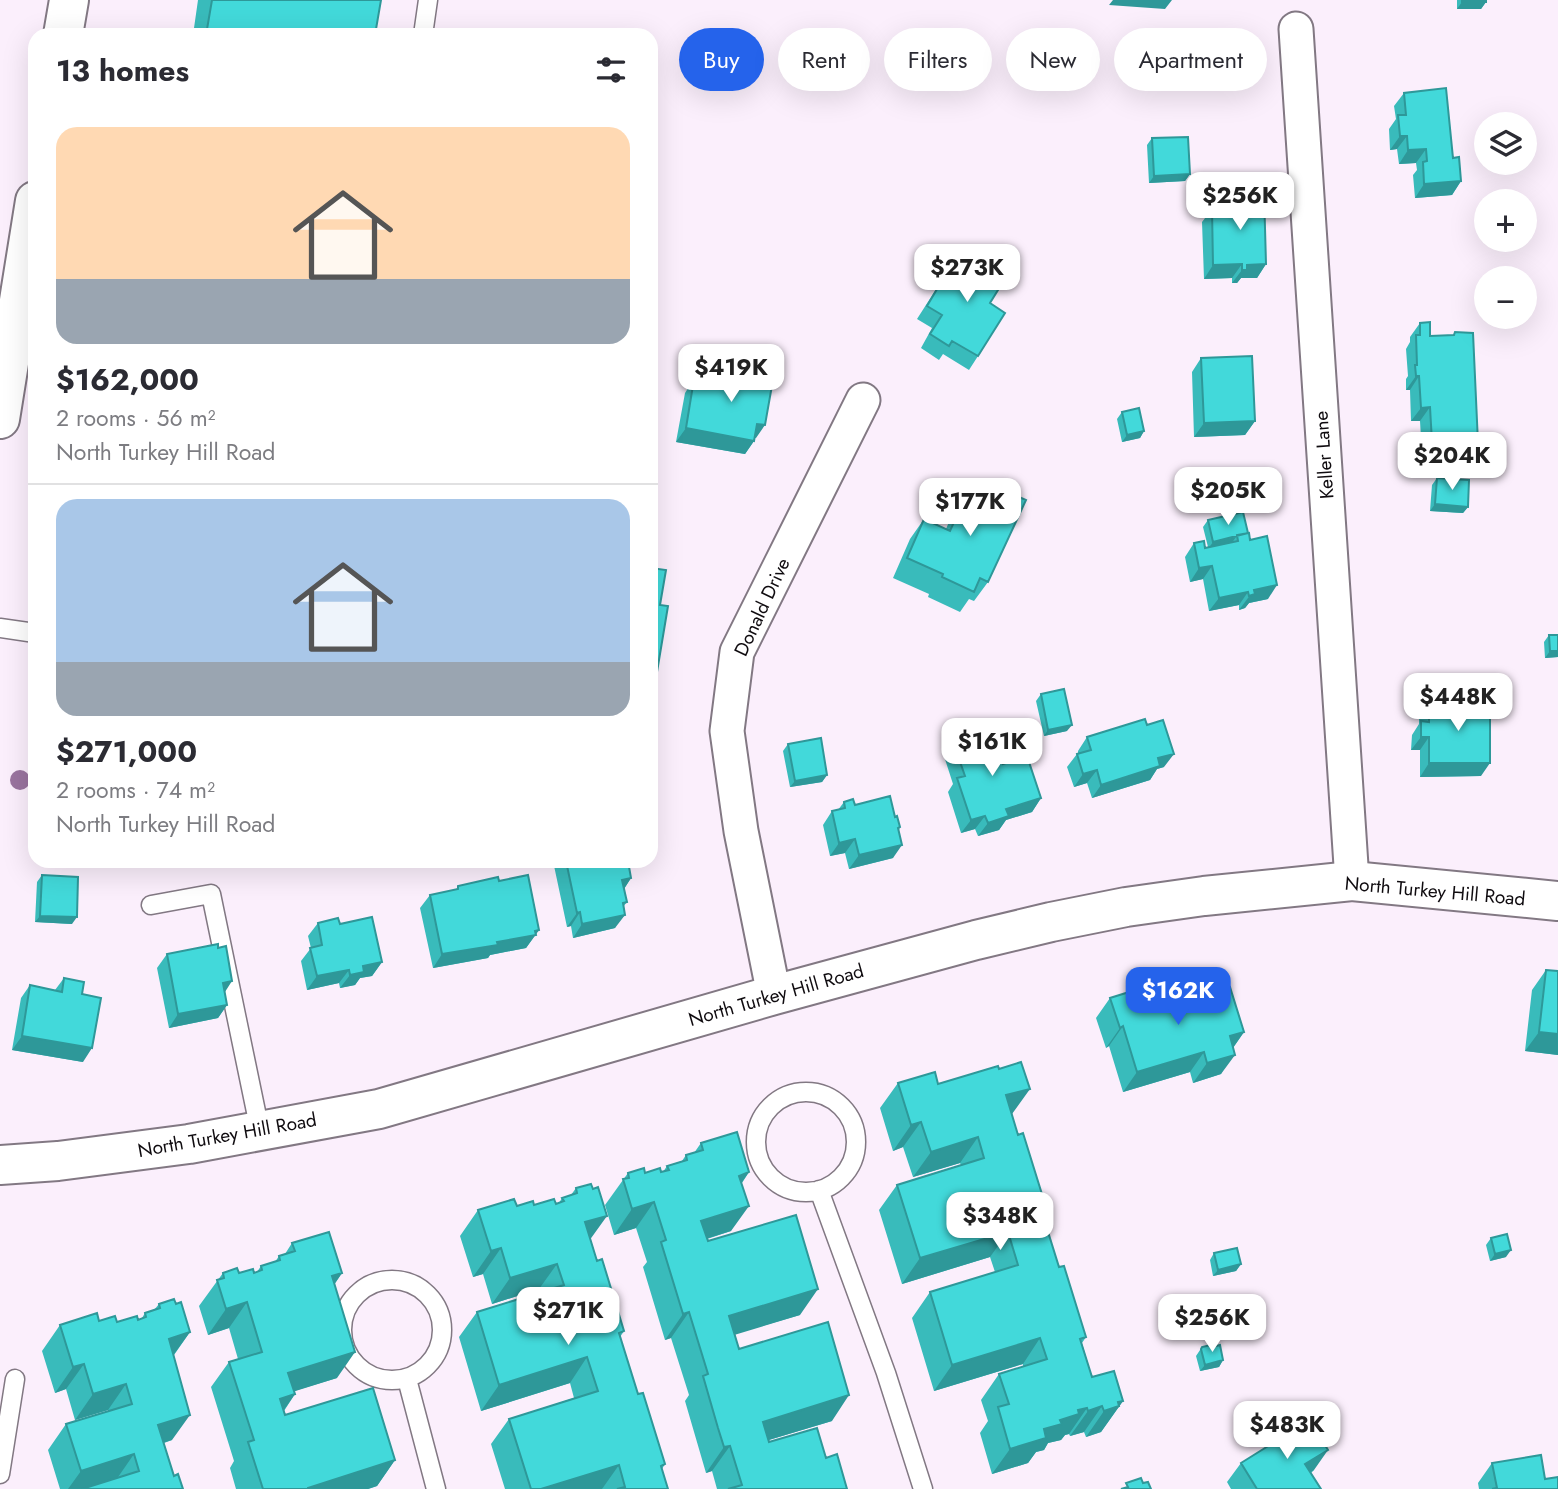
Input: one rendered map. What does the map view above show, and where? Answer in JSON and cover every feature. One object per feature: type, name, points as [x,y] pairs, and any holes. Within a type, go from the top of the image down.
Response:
[{"type":"street","points":[[64,28],[69,0]]},
{"type":"street","name":"Keller Lane","points":[[1296,29],[1352,881]]},
{"type":"street","points":[[0,419],[28,245]]},
{"type":"street","name":"Donald Drive","points":[[774,995],[741,831],[727,731],[737,652],[863,400]]},
{"type":"street","name":"North Turkey Hill Road","points":[[0,1165],[125,1153],[379,1109],[774,995],[976,940],[1126,907],[1352,881],[1558,901]]},
{"type":"lane","points":[[424,28],[428,0]]},
{"type":"lane","points":[[0,628],[28,632]]},
{"type":"lane","points":[[151,905],[211,894],[260,1131]]},
{"type":"lane","points":[[806,1091],[822,1094],[836,1102],[847,1113],[854,1128],[856,1143],[853,1159],[845,1173],[833,1184],[819,1190],[803,1192],[788,1189],[774,1181],[764,1170],[757,1155],[755,1140],[758,1125],[766,1111],[777,1100],[791,1093],[806,1091]]},
{"type":"lane","points":[[819,1190],[886,1373],[923,1489]]},
{"type":"lane","points":[[403,1279],[426,1292],[441,1315],[441,1341],[429,1365],[407,1379],[380,1380],[357,1367],[342,1344],[342,1318],[354,1294],[377,1281],[403,1279]]},
{"type":"lane","points":[[0,1474],[15,1379]]},
{"type":"lane","points":[[407,1379],[436,1489]]},
{"type":"building","points":[[212,0],[381,0],[376,28],[207,28]]},
{"type":"building","points":[[1486,0],[1486,2],[1462,2]]},
{"type":"building","points":[[1446,88],[1453,158],[1459,157],[1461,181],[1424,184],[1423,162],[1427,161],[1426,149],[1408,150],[1407,136],[1400,136],[1398,115],[1406,115],[1404,93]]},
{"type":"building","points":[[1188,137],[1190,174],[1154,176],[1152,138]]},
{"type":"building","points":[[1264,192],[1266,264],[1247,265],[1247,270],[1242,270],[1242,264],[1213,265],[1212,209],[1233,208],[1233,193]]},
{"type":"building","points":[[961,250],[1006,277],[990,303],[1005,313],[978,356],[952,341],[949,346],[930,334],[942,315],[927,306],[953,257],[955,259]]},
{"type":"building","points":[[1430,322],[1430,336],[1454,335],[1455,332],[1473,333],[1478,443],[1435,445],[1435,441],[1432,442],[1430,407],[1421,408],[1419,376],[1416,376],[1415,365],[1416,335],[1420,335],[1420,323]]},
{"type":"building","points":[[1252,356],[1255,421],[1204,423],[1201,358]]},
{"type":"building","points":[[732,367],[774,374],[765,425],[757,424],[754,441],[686,428],[694,379],[726,385]]},
{"type":"building","points":[[1139,408],[1144,431],[1127,435],[1122,412]]},
{"type":"building","points":[[1437,478],[1469,480],[1468,507],[1435,504]]},
{"type":"building","points":[[983,481],[1026,500],[988,582],[980,578],[974,592],[907,558],[924,519],[950,531],[965,498],[973,502]]},
{"type":"building","points":[[1243,512],[1248,533],[1213,542],[1208,520]]},
{"type":"building","points":[[1249,533],[1250,540],[1267,536],[1277,585],[1254,590],[1255,594],[1249,596],[1248,592],[1219,598],[1212,566],[1199,568],[1194,543],[1204,541],[1205,548],[1238,541],[1237,535]]},
{"type":"building","points":[[658,569],[666,570],[660,605],[668,606],[658,666]]},
{"type":"building","points":[[1549,635],[1558,635],[1558,651],[1550,651]]},
{"type":"building","points":[[1064,689],[1072,725],[1048,730],[1041,694]]},
{"type":"building","points":[[1429,703],[1490,703],[1490,763],[1429,763],[1429,737],[1421,737],[1421,721],[1429,722]]},
{"type":"building","points":[[1145,719],[1147,725],[1163,720],[1174,754],[1158,758],[1160,766],[1101,785],[1097,770],[1083,774],[1077,754],[1091,750],[1087,737]]},
{"type":"building","points":[[991,727],[1003,764],[1027,756],[1041,798],[1006,809],[1009,816],[988,823],[985,816],[971,820],[957,778],[965,776],[952,739]]},
{"type":"building","points":[[821,738],[827,775],[795,781],[788,744]]},
{"type":"building","points":[[890,796],[900,827],[902,845],[859,855],[855,839],[839,843],[832,811],[845,808],[844,802],[853,799],[855,805]]},
{"type":"building","points":[[567,868],[629,868],[631,878],[622,880],[627,902],[623,903],[625,915],[582,924],[580,912],[577,913]]},
{"type":"building","points":[[42,875],[78,877],[77,917],[40,916]]},
{"type":"building","points":[[528,875],[539,930],[535,931],[536,935],[497,942],[498,945],[442,954],[430,895],[498,877],[499,881]]},
{"type":"building","points":[[372,917],[382,962],[363,966],[364,972],[350,975],[349,970],[317,976],[310,948],[322,945],[318,923],[338,918],[340,924]]},
{"type":"building","points":[[218,944],[218,948],[226,946],[232,981],[223,983],[227,1005],[178,1014],[167,954]]},
{"type":"building","points":[[1546,970],[1558,971],[1558,1034],[1539,1032]]},
{"type":"building","points":[[64,978],[84,982],[82,994],[101,998],[92,1048],[22,1036],[30,985],[62,992]]},
{"type":"building","points":[[1145,987],[1152,1010],[1230,987],[1244,1032],[1230,1036],[1235,1055],[1207,1063],[1204,1052],[1137,1072],[1123,1026],[1120,1028],[1110,998]]},
{"type":"building","points":[[1021,1062],[1030,1089],[1006,1095],[1018,1135],[1023,1133],[1045,1204],[1040,1206],[1059,1267],[1064,1266],[1086,1337],[1080,1339],[1092,1377],[1114,1371],[1123,1401],[1118,1402],[1119,1406],[1104,1411],[1102,1406],[1088,1411],[1087,1408],[1078,1410],[1079,1414],[1060,1420],[1062,1424],[1044,1429],[1046,1438],[1010,1449],[998,1407],[1009,1404],[999,1374],[1047,1359],[1040,1338],[952,1365],[930,1292],[1018,1265],[1008,1232],[920,1258],[897,1185],[984,1158],[978,1137],[931,1152],[921,1122],[911,1125],[898,1083],[935,1072],[938,1084]]},
{"type":"building","points":[[737,1132],[749,1172],[739,1176],[749,1206],[701,1221],[708,1241],[796,1215],[818,1289],[729,1316],[739,1349],[828,1322],[849,1395],[763,1422],[769,1442],[817,1428],[826,1458],[837,1454],[847,1489],[728,1489],[742,1485],[730,1446],[724,1447],[718,1428],[703,1376],[708,1374],[689,1312],[683,1314],[661,1242],[666,1240],[654,1202],[632,1209],[623,1179],[629,1178],[628,1173],[644,1168],[645,1173],[660,1168],[661,1172],[669,1170],[667,1166],[687,1160],[686,1155],[703,1150],[701,1143]]},
{"type":"building","points":[[591,1184],[593,1189],[598,1187],[607,1216],[585,1222],[597,1261],[602,1259],[624,1331],[619,1333],[638,1394],[643,1393],[665,1464],[661,1466],[668,1489],[617,1489],[625,1487],[619,1465],[541,1489],[531,1489],[509,1419],[598,1391],[587,1357],[499,1385],[477,1312],[564,1285],[557,1264],[510,1278],[501,1248],[491,1251],[478,1210],[514,1199],[517,1206],[533,1201],[534,1205],[554,1199],[556,1204],[564,1201],[562,1198],[577,1193],[576,1188]]},
{"type":"building","points":[[329,1232],[342,1273],[332,1276],[355,1352],[288,1373],[295,1394],[280,1399],[285,1415],[373,1388],[395,1460],[308,1489],[263,1489],[248,1442],[254,1440],[229,1362],[262,1352],[247,1302],[226,1309],[217,1280],[224,1278],[223,1273],[237,1268],[239,1273],[253,1269],[254,1273],[262,1270],[261,1266],[280,1260],[279,1256],[295,1251],[292,1243]]},
{"type":"building","points":[[1507,1234],[1511,1250],[1495,1254],[1491,1238]]},
{"type":"building","points":[[1237,1248],[1241,1264],[1218,1270],[1214,1253]]},
{"type":"building","points":[[174,1299],[176,1304],[181,1302],[190,1332],[169,1339],[190,1415],[158,1425],[174,1476],[178,1474],[183,1489],[82,1489],[139,1471],[134,1454],[81,1471],[66,1424],[132,1404],[126,1384],[93,1394],[84,1364],[73,1367],[60,1325],[97,1313],[99,1321],[115,1316],[117,1322],[137,1316],[138,1320],[146,1317],[145,1313],[160,1308],[159,1304]]},
{"type":"building","points":[[1220,1345],[1223,1360],[1205,1365],[1201,1349]]},
{"type":"building","points":[[1309,1419],[1328,1450],[1305,1464],[1321,1489],[1257,1489],[1241,1463]]},
{"type":"building","points":[[1541,1455],[1545,1479],[1558,1477],[1558,1489],[1492,1489],[1497,1488],[1492,1463]]},
{"type":"building","points":[[1141,1478],[1143,1483],[1148,1482],[1151,1489],[1121,1489],[1128,1487],[1126,1483]]}]
